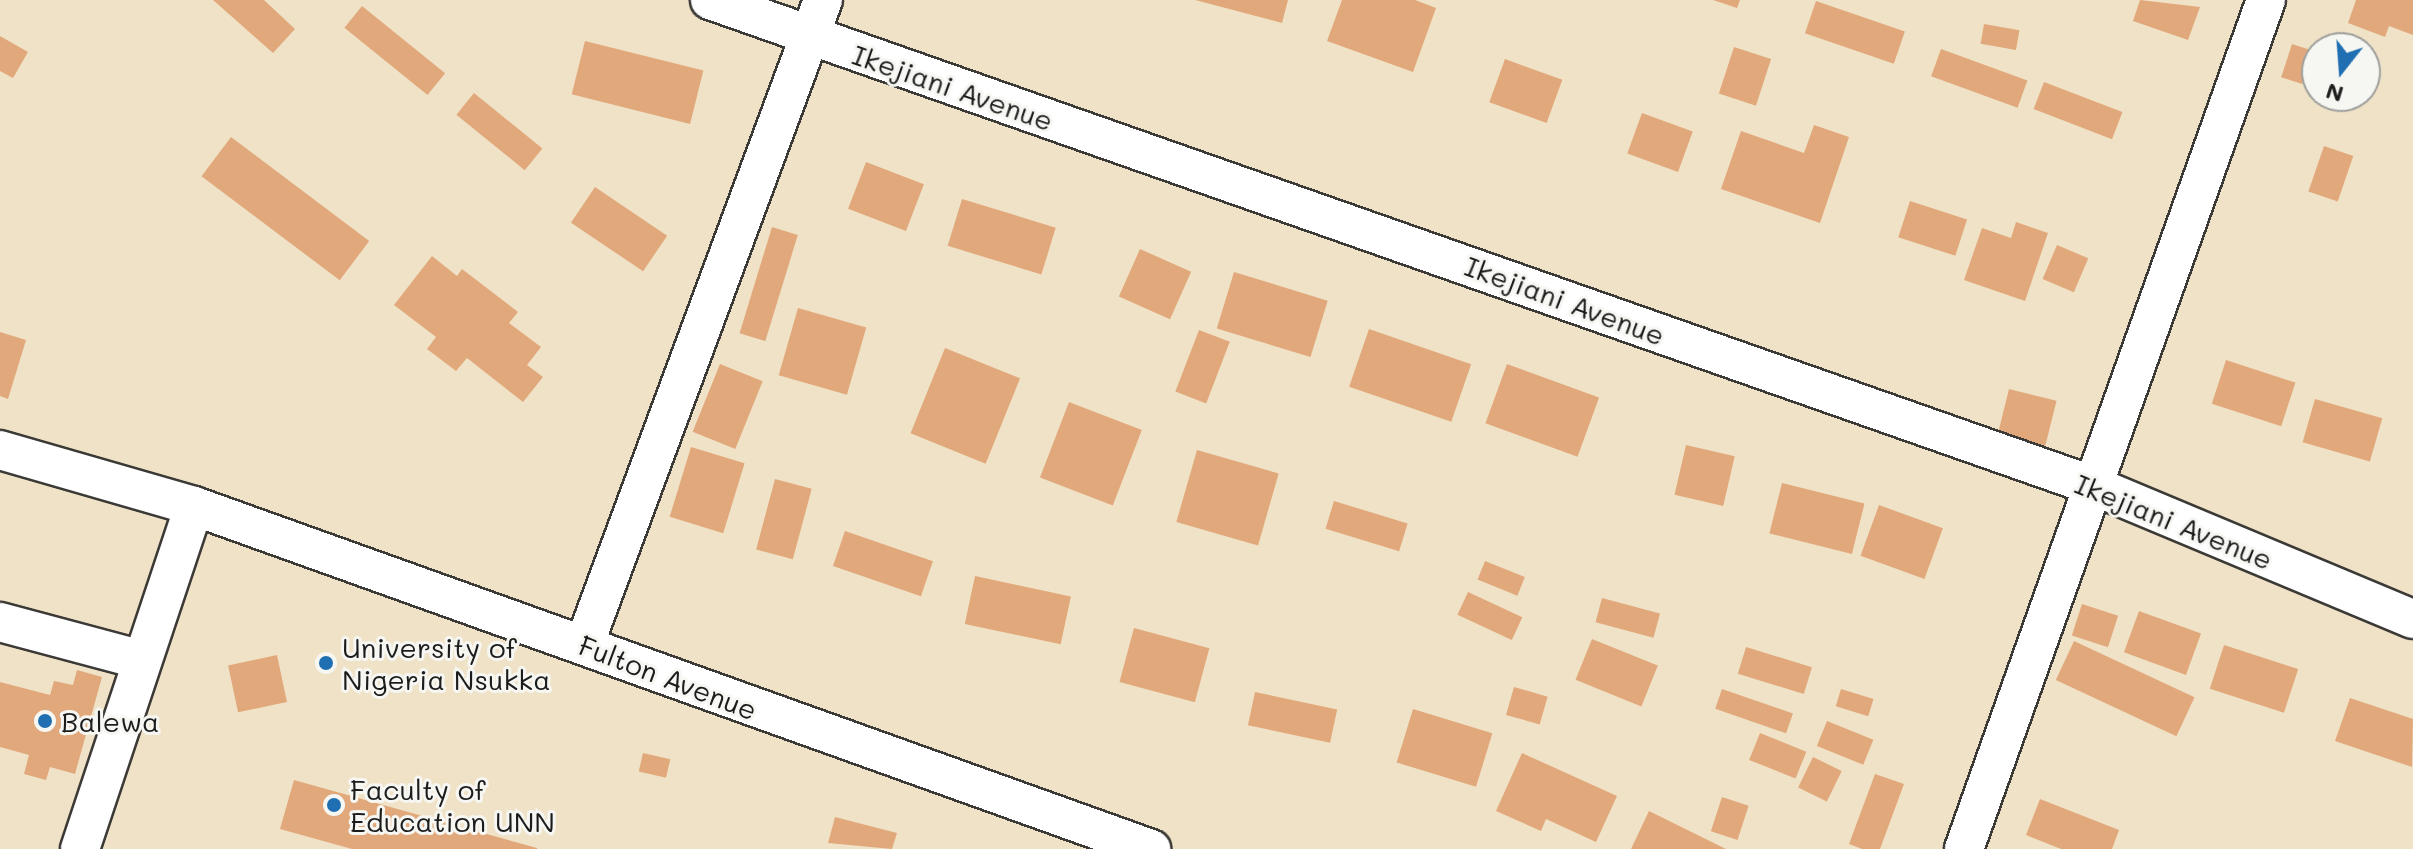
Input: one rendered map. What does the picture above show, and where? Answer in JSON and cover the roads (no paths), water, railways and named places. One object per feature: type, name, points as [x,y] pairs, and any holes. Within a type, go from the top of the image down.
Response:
[{"type":"street","name":"Ikejiani Avenue","points":[[710,0],[2097,487],[2413,619]]},
{"type":"street","points":[[584,645],[823,0]]},
{"type":"street","points":[[1964,849],[2097,487],[2266,0]]},
{"type":"street","name":"Fulton Avenue","points":[[0,450],[194,506],[1151,849]]},
{"type":"street","points":[[80,849],[194,506]]},
{"type":"street","points":[[0,622],[142,660]]},
{"type":"place","name":"University of Nigeria Nsukka","points":[[326,663]]},
{"type":"place","name":"Balewa","points":[[45,721]]},
{"type":"place","name":"Faculty of Education UNN","points":[[334,805]]}]
